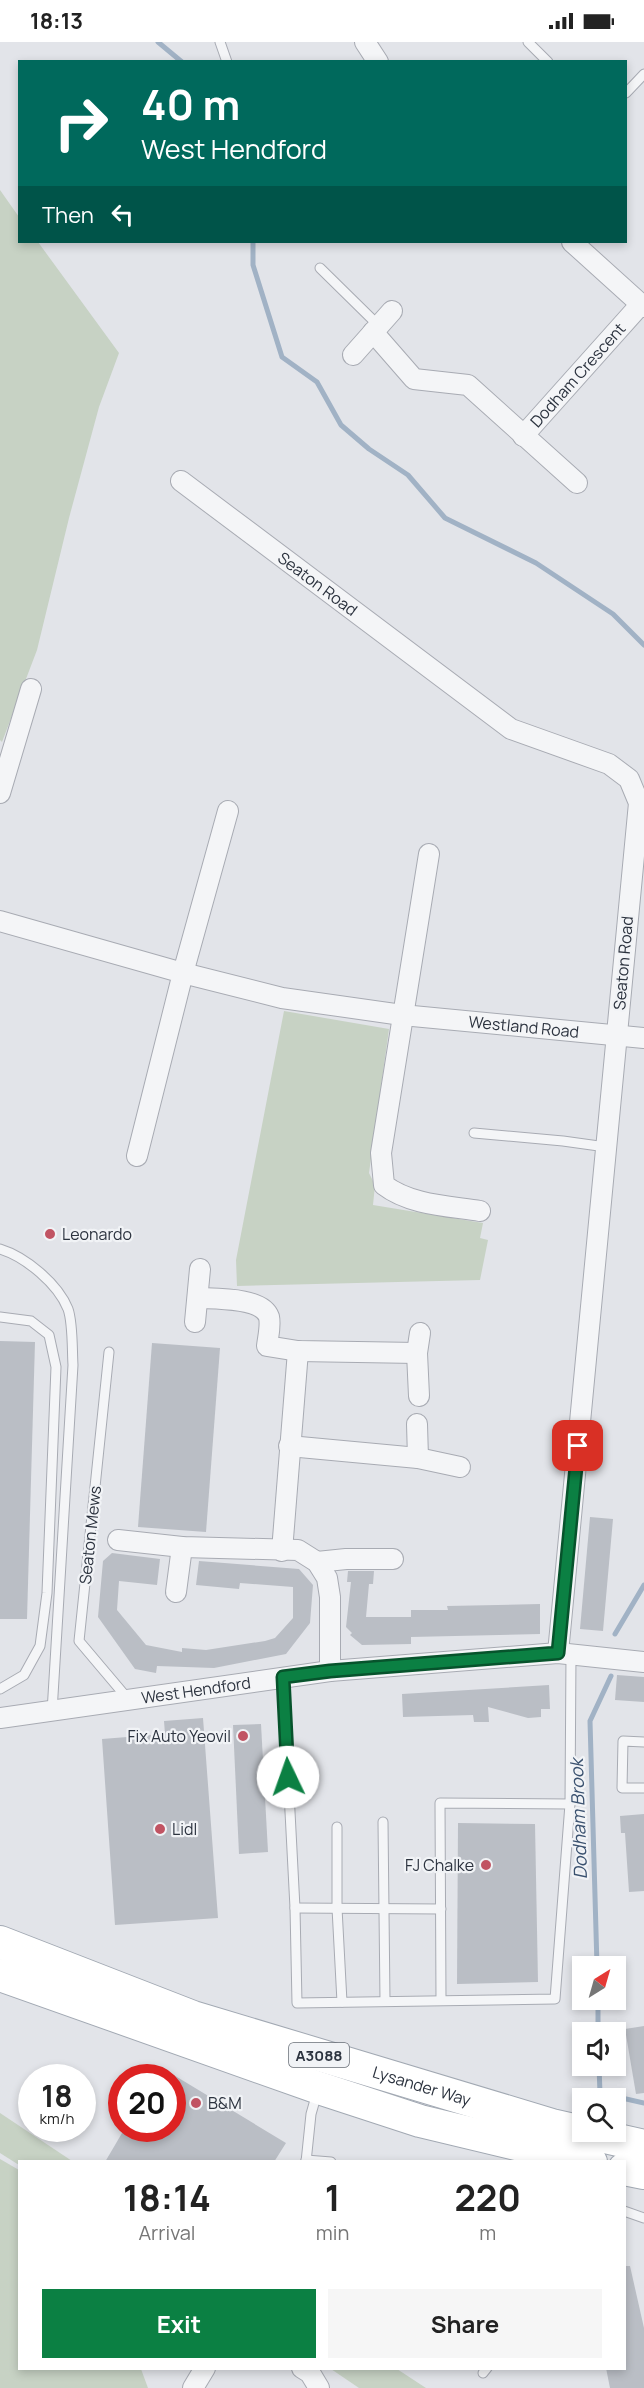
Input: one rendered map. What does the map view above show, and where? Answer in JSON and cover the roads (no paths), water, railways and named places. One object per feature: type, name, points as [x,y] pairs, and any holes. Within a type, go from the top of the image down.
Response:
[{"type":"main road","name":"Lysander Way","points":[[0,1942],[193,2017],[552,2126],[644,2145]]},
{"type":"main road","name":"Lysander Way","points":[[0,1975],[319,2088],[420,2121],[583,2160]]},
{"type":"main road","points":[[626,2169],[644,2173]]},
{"type":"street","points":[[365,42],[377,60]]},
{"type":"street","points":[[573,243],[643,305]]},
{"type":"street","name":"Dodham Crescent","points":[[381,323],[414,379],[468,385],[523,436],[643,305]]},
{"type":"street","points":[[353,355],[381,323]]},
{"type":"street","points":[[523,436],[577,483]]},
{"type":"street","name":"Seaton Road","points":[[181,481],[511,729],[609,764],[629,779],[639,803],[606,1147],[565,1654]]},
{"type":"street","points":[[0,793],[31,689]]},
{"type":"street","points":[[137,1155],[183,973],[228,811]]},
{"type":"street","points":[[429,854],[381,1153],[384,1185],[396,1194],[412,1199],[480,1211]]},
{"type":"street","name":"Westland Road","points":[[0,921],[183,973],[282,998],[402,1016],[644,1038]]},
{"type":"street","points":[[195,1322],[200,1269]]},
{"type":"street","points":[[198,1298],[255,1304],[264,1309],[269,1317],[267,1346],[298,1351],[417,1353]]},
{"type":"street","points":[[419,1396],[417,1353],[420,1333]]},
{"type":"street","points":[[282,1551],[298,1351]]},
{"type":"street","points":[[417,1424],[418,1458]]},
{"type":"street","points":[[289,1446],[418,1458],[460,1467]]},
{"type":"street","points":[[118,1540],[182,1547],[298,1550],[316,1562],[327,1578],[330,1597],[330,1671]]},
{"type":"street","points":[[176,1592],[182,1547]]},
{"type":"street","points":[[316,1562],[346,1559],[393,1559]]},
{"type":"street","name":"West Hendford","points":[[0,1718],[330,1671],[565,1654],[644,1662]]},
{"type":"street","points":[[193,2388],[204,2370]]},
{"type":"street","points":[[305,2370],[310,2373],[319,2388]]},
{"type":"lane","points":[[220,42],[226,60]]},
{"type":"lane","points":[[528,42],[546,60]]},
{"type":"lane","points":[[627,92],[644,74]]},
{"type":"lane","points":[[320,268],[381,323]]},
{"type":"lane","points":[[474,1133],[563,1140],[606,1147]]},
{"type":"lane","points":[[0,1249],[47,1278],[68,1310],[73,1365],[52,1712]]},
{"type":"lane","points":[[0,1317],[31,1321],[49,1335],[56,1367],[47,1593],[40,1646],[24,1675],[0,1689]]},
{"type":"lane","name":"Seaton Mews","points":[[109,1352],[79,1641],[129,1700]]},
{"type":"lane","points":[[283,1677],[295,1908],[297,2003],[555,1999],[570,1804],[565,1654]]},
{"type":"lane","points":[[644,1742],[623,1741],[622,1788],[644,1788]]},
{"type":"lane","points":[[441,2000],[440,1803],[570,1804]]},
{"type":"lane","points":[[382,1822],[385,2001]]},
{"type":"lane","points":[[337,1827],[337,1908],[342,2002]]},
{"type":"lane","points":[[295,1908],[441,1909]]},
{"type":"lane","points":[[306,2160],[311,2114],[319,2088]]},
{"type":"lane","points":[[626,2212],[644,2218]]},
{"type":"waterway","points":[[158,42],[180,60]]},
{"type":"waterway","points":[[253,243],[253,265],[282,357],[317,382],[341,425],[369,449],[408,475],[445,518],[536,563],[613,614],[644,645]]},
{"type":"waterway","name":"Dodham Brook","points":[[615,1634],[644,1585]]},
{"type":"waterway","name":"Dodham Brook","points":[[597,1956],[590,1721],[611,1676]]},
{"type":"waterway","name":"Dodham Brook","points":[[598,2010],[598,2022]]},
{"type":"waterway","name":"Dodham Brook","points":[[599,2076],[600,2093],[644,2103]]},
{"type":"place","name":"Leonardo","points":[[50,1234]]},
{"type":"place","name":"Fix Auto Yeovil","points":[[243,1736]]},
{"type":"place","name":"Lidl","points":[[160,1829]]},
{"type":"place","name":"FJ Chalke","points":[[486,1865]]},
{"type":"place","name":"B&M","points":[[196,2103]]}]
